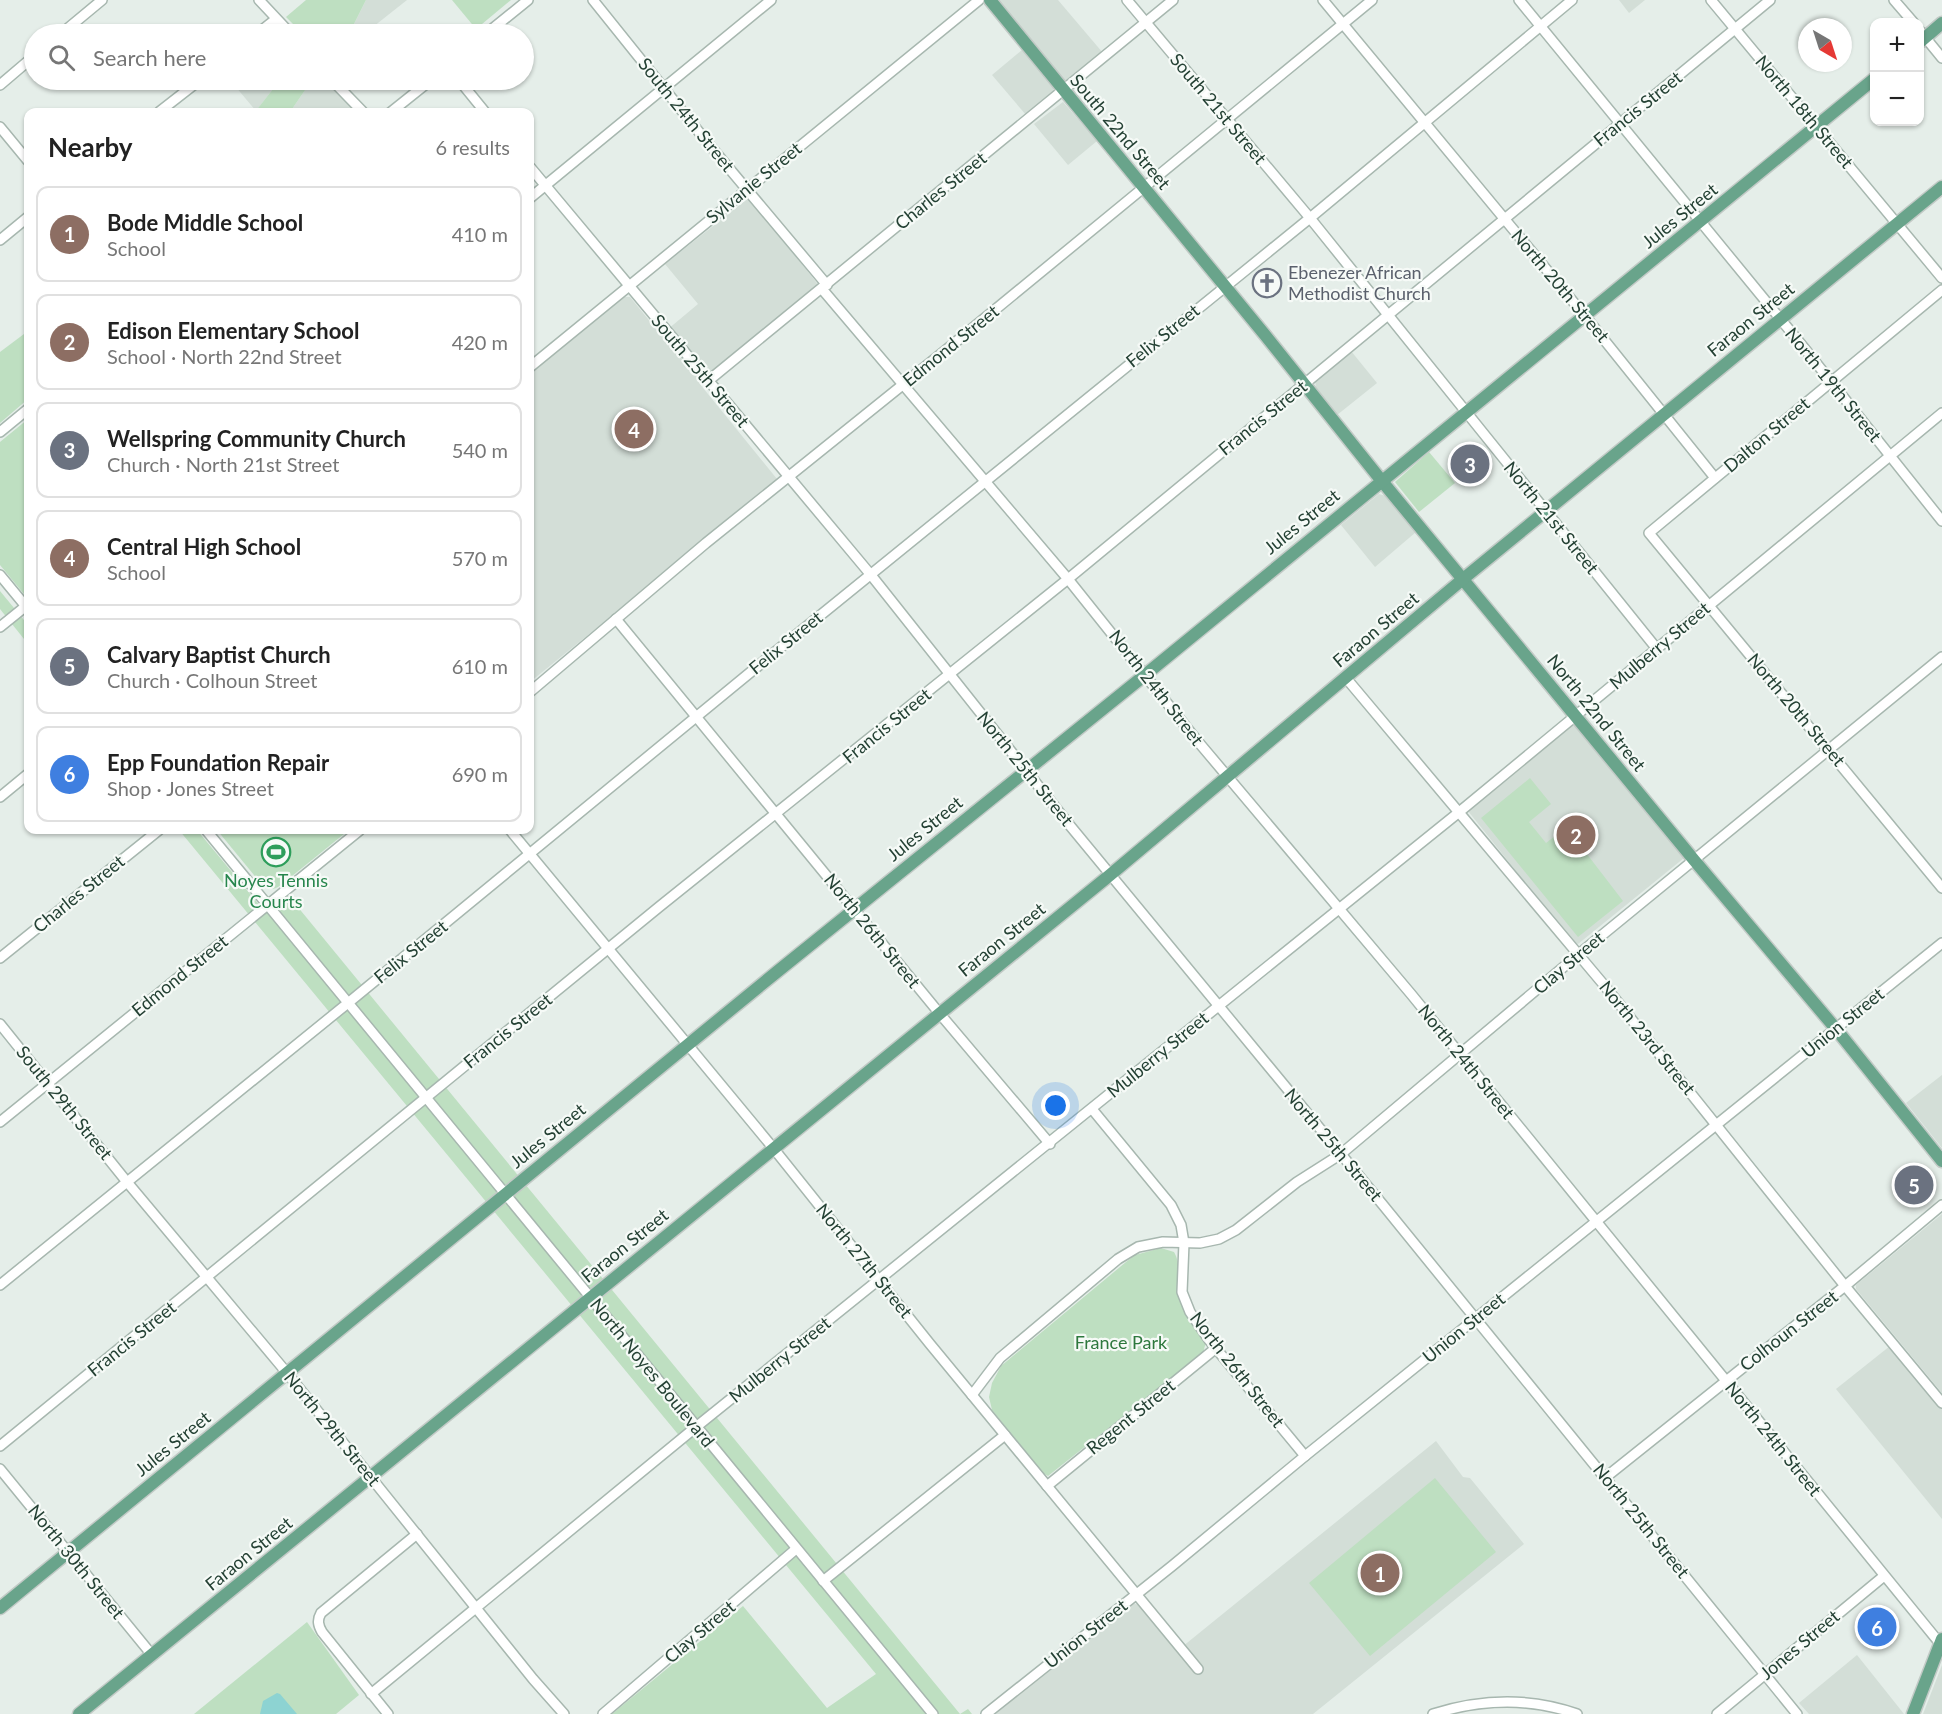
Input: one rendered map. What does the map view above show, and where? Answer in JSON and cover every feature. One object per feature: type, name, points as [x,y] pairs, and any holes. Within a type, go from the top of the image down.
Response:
[{"type":"main road","name":"South 22nd Street","points":[[990,0],[1225,286]]},
{"type":"main road","points":[[1924,35],[1942,23]]},
{"type":"main road","name":"Jules Street","points":[[0,1608],[854,909],[1145,675],[1381,480],[1870,83]]},
{"type":"main road","name":"Faraon Street","points":[[79,1714],[1110,875],[1463,579],[1942,187]]},
{"type":"main road","name":"North 22nd Street","points":[[1225,286],[1381,480],[1836,1029],[1942,1161]]},
{"type":"main road","points":[[1913,1714],[1941,1643]]},
{"type":"street","points":[[73,24],[102,0]]},
{"type":"street","points":[[259,0],[281,24]]},
{"type":"street","points":[[498,24],[528,0]]},
{"type":"street","name":"South 24th Street","points":[[593,0],[903,385],[986,482]]},
{"type":"street","points":[[534,195],[771,0]]},
{"type":"street","name":"Sylvanie Street","points":[[534,364],[979,0]]},
{"type":"street","name":"South 21st Street","points":[[1127,0],[1310,218]]},
{"type":"street","name":"Charles Street","points":[[708,381],[1173,0]]},
{"type":"street","name":"North 20th Street","points":[[1323,0],[1585,316],[1715,478]]},
{"type":"street","name":"Edmond Street","points":[[534,689],[1372,0]]},
{"type":"street","name":"North 19th Street","points":[[1519,0],[1831,381],[1942,521]]},
{"type":"street","name":"Felix Street","points":[[0,1285],[1310,218],[1572,0]]},
{"type":"street","name":"North 18th Street","points":[[1711,0],[1942,278]]},
{"type":"street","name":"Francis Street","points":[[0,1446],[608,949],[1068,579],[1770,0]]},
{"type":"street","points":[[1894,0],[1910,18]]},
{"type":"street","points":[[270,24],[276,19]]},
{"type":"street","points":[[1924,40],[1942,58]]},
{"type":"street","points":[[0,85],[24,65]]},
{"type":"street","points":[[164,108],[187,90]]},
{"type":"street","points":[[342,90],[359,108]]},
{"type":"street","points":[[396,108],[418,90]]},
{"type":"street","points":[[467,90],[482,108]]},
{"type":"street","points":[[0,127],[24,156]]},
{"type":"street","name":"South 25th Street","points":[[534,172],[871,575]]},
{"type":"street","name":"North 21st Street","points":[[1310,218],[1658,649]]},
{"type":"street","points":[[0,240],[24,220]]},
{"type":"street","name":"Dalton Street","points":[[1649,533],[1942,290]]},
{"type":"street","points":[[0,432],[24,412]]},
{"type":"street","name":"Mulberry Street","points":[[371,1694],[696,1427],[1458,813],[1942,413]]},
{"type":"street","name":"North 24th Street","points":[[986,482],[1068,579],[1228,778],[1459,1054],[1941,1643]]},
{"type":"street","name":"North 20th Street","points":[[1649,533],[1942,888]]},
{"type":"street","points":[[0,575],[24,604]]},
{"type":"street","name":"North 25th Street","points":[[871,575],[1110,875],[1341,1154],[1797,1714]]},
{"type":"street","points":[[0,627],[24,610]]},
{"type":"street","name":"North 26th Street","points":[[616,619],[940,1014],[1050,1144]]},
{"type":"street","name":"Clay Street","points":[[1184,1243],[1219,1239],[1236,1230],[1297,1182],[1341,1154],[1579,954],[1942,657]]},
{"type":"street","name":"North 23rd Street","points":[[1346,678],[1579,954],[1845,1286],[1942,1402]]},
{"type":"street","points":[[0,797],[24,777]]},
{"type":"street","name":"Charles Street","points":[[0,958],[154,834]]},
{"type":"street","name":"North Noyes Boulevard","points":[[209,834],[933,1714]]},
{"type":"street","name":"Edmond Street","points":[[0,1122],[355,834]]},
{"type":"street","name":"North 27th Street","points":[[513,834],[774,1149],[879,1281],[1198,1669]]},
{"type":"street","name":"Union Street","points":[[986,1714],[1942,943]]},
{"type":"street","name":"South 29th Street","points":[[0,1024],[127,1182]]},
{"type":"street","name":"North 26th Street","points":[[1092,1109],[1171,1205],[1181,1225],[1184,1243],[1181,1277],[1183,1299],[1190,1312],[1216,1348],[1305,1456]]},
{"type":"street","name":"North 29th Street","points":[[127,1182],[564,1714]]},
{"type":"street","name":"Colhoun Street","points":[[1606,1478],[1942,1205]]},
{"type":"street","points":[[972,1395],[1000,1358],[1118,1259],[1138,1247],[1163,1242],[1184,1243]]},
{"type":"street","name":"Regent Street","points":[[1047,1486],[1216,1348]]},
{"type":"street","points":[[823,1581],[1005,1435]]},
{"type":"street","name":"North 30th Street","points":[[0,1469],[152,1655]]},
{"type":"street","points":[[388,1714],[334,1648],[318,1625],[318,1618],[321,1613],[417,1534]]},
{"type":"street","name":"Clay Street","points":[[603,1714],[796,1549]]},
{"type":"street","name":"Jones Street","points":[[1717,1714],[1884,1576]]},
{"type":"street","points":[[1433,1714],[1472,1704],[1512,1701],[1533,1702],[1577,1714]]},
{"type":"shaded area","points":[[366,0],[407,0],[377,24],[354,24]]},
{"type":"shaded area","points":[[998,0],[1058,0],[1103,53],[1070,80],[1062,79]]},
{"type":"shaded area","points":[[1619,0],[1645,0],[1629,13]]},
{"type":"shaded area","points":[[1022,50],[1053,87],[1054,92],[1026,115],[992,75]]},
{"type":"shaded area","points":[[238,90],[272,90],[258,108],[253,108]]},
{"type":"shaded area","points":[[305,90],[335,90],[352,108],[293,108]]},
{"type":"shaded area","points":[[1063,102],[1097,141],[1068,165],[1034,124]]},
{"type":"shaded area","points":[[746,200],[750,200],[817,283],[816,287],[699,383],[777,479],[775,483],[534,679],[534,370],[624,297],[630,297],[661,335],[698,304],[665,264]]},
{"type":"shaded area","points":[[1351,351],[1377,383],[1337,415],[1316,388],[1315,380]]},
{"type":"shaded area","points":[[1379,494],[1386,496],[1416,532],[1375,567],[1341,525]]},
{"type":"shaded area","points":[[1576,725],[1684,858],[1578,944],[1572,941],[1468,811]]},
{"type":"shaded area","points":[[1942,1075],[1942,1148],[1906,1103]]},
{"type":"shaded area","points":[[1942,1214],[1942,1393],[1856,1289],[1856,1285]]},
{"type":"shaded area","points":[[1890,1346],[1942,1408],[1942,1519],[1836,1389]]},
{"type":"shaded area","points":[[1436,1441],[1463,1477],[1470,1478],[1524,1544],[1313,1714],[990,1714],[1132,1603],[1139,1605],[1177,1651]]},
{"type":"shaded area","points":[[1857,1655],[1904,1714],[1809,1714],[1799,1703]]},
{"type":"shaded area","points":[[1942,1665],[1942,1714],[1923,1714]]},
{"type":"green space","points":[[306,0],[366,0],[354,24],[293,24],[286,17]]},
{"type":"green space","points":[[452,0],[511,0],[482,24],[472,24]]},
{"type":"green space","points":[[272,90],[305,90],[293,108],[258,108]]},
{"type":"green space","points":[[24,334],[24,402],[0,423],[0,352]]},
{"type":"green space","points":[[24,422],[24,594],[0,565],[0,442]]},
{"type":"green space","points":[[1429,452],[1455,483],[1419,512],[1395,482]]},
{"type":"green space","points":[[0,591],[24,620],[24,639],[0,609]]},
{"type":"green space","points":[[1530,778],[1551,804],[1529,822],[1546,843],[1564,829],[1570,832],[1623,901],[1578,937],[1481,818]]},
{"type":"green space","points":[[182,834],[200,834],[266,913],[288,895],[960,1714],[612,1714],[743,1606],[827,1708],[876,1674]]},
{"type":"green space","points":[[220,834],[344,834],[281,885],[272,889],[263,886]]},
{"type":"green space","name":"France Park","points":[[1161,1248],[1174,1252],[1177,1258],[1180,1300],[1188,1317],[1206,1342],[1203,1353],[1048,1476],[1043,1473],[992,1410],[989,1397],[992,1383],[1001,1366],[1126,1262],[1135,1255]]},
{"type":"green space","points":[[1435,1478],[1496,1552],[1370,1656],[1309,1583]]},
{"type":"green space","points":[[307,1622],[359,1695],[336,1714],[194,1714]]},
{"type":"green space","points":[[968,1709],[972,1714],[960,1714]]},
{"type":"water","points":[[277,1693],[297,1714],[260,1714],[263,1701]]},
{"type":"place","name":"Ebenezer African Methodist Church","points":[[1267,283]]},
{"type":"place","name":"Central High School","points":[[634,429]]},
{"type":"place","name":"Wellspring Community Church","points":[[1470,464]]},
{"type":"place","name":"Edison Elementary School","points":[[1576,835]]},
{"type":"place","name":"Noyes Tennis Courts","points":[[276,852]]},
{"type":"place","name":"Calvary Baptist Church","points":[[1914,1185]]},
{"type":"place","name":"Bode Middle School","points":[[1380,1573]]},
{"type":"place","name":"Epp Foundation Repair","points":[[1877,1627]]}]
